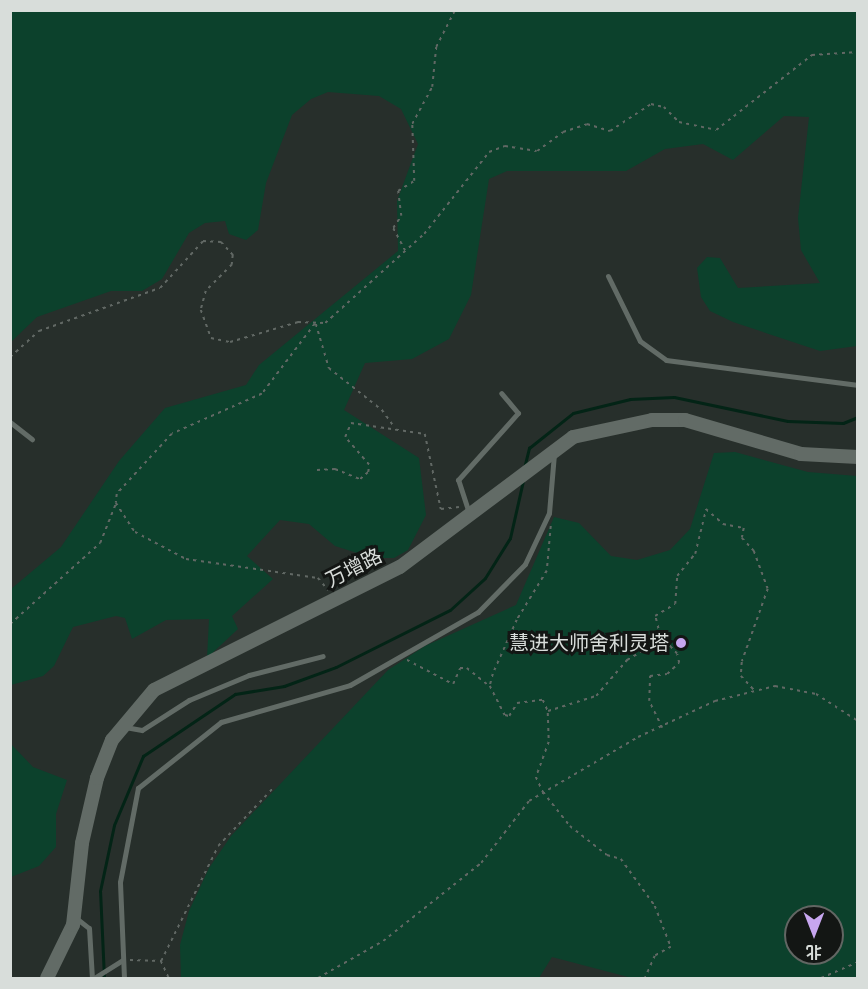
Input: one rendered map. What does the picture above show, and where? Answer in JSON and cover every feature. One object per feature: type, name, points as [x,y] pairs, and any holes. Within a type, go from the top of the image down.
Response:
[{"type":"street","name":"万增路","points":[[47,978],[63,956],[74,917],[82,843],[97,778],[121,725],[154,690],[400,567],[469,511],[513,483],[573,437],[652,420],[685,420],[801,454],[858,457]]},
{"type":"lane","points":[[608,276],[640,341],[666,360],[858,385]]},
{"type":"lane","points":[[469,511],[458,480],[518,413],[501,393]]},
{"type":"lane","points":[[10,422],[32,439]]},
{"type":"lane","points":[[124,978],[120,882],[138,788],[220,722],[351,685],[404,658],[499,594],[525,564],[549,513],[554,452]]},
{"type":"lane","points":[[121,725],[142,730],[189,700],[239,679],[323,656]]},
{"type":"lane","points":[[74,917],[89,928],[93,978],[123,960]]},
{"type":"path","points":[[405,251],[393,228],[401,216],[398,191],[414,181],[412,124],[432,87],[436,47],[455,10]]},
{"type":"path","points":[[10,357],[52,326],[160,288],[203,241],[221,242],[234,255],[232,265],[206,291],[201,310],[211,338],[230,342],[304,323],[316,323],[340,314],[405,251],[445,210],[489,152],[505,146],[537,151],[563,132],[587,124],[610,131],[651,104],[664,106],[679,122],[717,130],[812,55],[858,52]]},
{"type":"path","points":[[316,323],[329,368],[382,410],[394,427]]},
{"type":"path","points":[[10,624],[100,543],[117,502],[117,494],[172,434],[262,394],[316,323]]},
{"type":"path","points":[[317,470],[335,469],[360,479],[369,465],[345,430],[351,423],[394,427],[425,434],[441,510],[469,511]]},
{"type":"path","points":[[117,502],[135,532],[186,559],[318,578],[336,599]]},
{"type":"path","points":[[662,728],[649,701],[650,676],[667,674],[679,663],[663,639],[655,616],[675,604],[677,576],[695,554],[706,509],[723,524],[744,528],[742,538],[754,551],[768,589],[742,663],[741,676],[755,692]]},
{"type":"path","points":[[490,686],[517,620],[547,571],[549,513]]},
{"type":"path","points":[[548,711],[596,696],[627,660],[663,639]]},
{"type":"path","points":[[404,658],[453,684],[460,668],[467,668],[490,686],[505,715],[509,716],[517,703],[543,700],[548,711],[549,742],[536,777],[543,792],[570,826],[607,855],[621,859],[655,906],[671,947],[655,956],[645,978]]},
{"type":"path","points":[[318,978],[383,941],[481,862],[529,801],[715,701],[775,686],[816,694],[858,721]]},
{"type":"path","points":[[161,961],[218,846],[272,789]]},
{"type":"path","points":[[123,960],[161,961]]},
{"type":"path","points":[[161,961],[169,978]]},
{"type":"path","points":[[821,978],[858,962]]},
{"type":"green space","points":[[11,11],[857,11],[857,346],[820,351],[733,322],[710,311],[701,297],[697,268],[707,257],[720,258],[738,288],[820,283],[801,250],[798,218],[809,117],[784,116],[733,160],[703,144],[665,149],[626,171],[507,171],[489,179],[471,295],[449,339],[412,359],[365,363],[344,410],[419,458],[426,515],[408,550],[394,558],[373,558],[335,546],[309,524],[280,520],[247,556],[273,579],[232,616],[238,629],[207,658],[209,619],[166,620],[132,639],[125,618],[116,616],[73,627],[54,666],[43,676],[11,685],[11,589],[61,547],[119,461],[165,408],[246,385],[259,365],[398,251],[397,201],[418,144],[401,109],[379,96],[328,92],[311,99],[292,115],[266,183],[258,230],[246,240],[229,234],[225,221],[205,223],[189,233],[162,279],[142,291],[111,291],[37,317],[11,342]]},
{"type":"green space","points":[[735,452],[808,472],[857,476],[857,978],[632,978],[552,957],[539,978],[181,978],[180,945],[189,911],[209,868],[231,836],[388,670],[425,646],[516,605],[554,517],[579,523],[611,556],[637,560],[670,550],[690,529],[714,453]]},
{"type":"green space","points":[[11,744],[33,767],[67,780],[56,814],[56,847],[39,866],[11,877]]},
{"type":"waterway","points":[[524,468],[529,448],[573,413],[630,399],[674,397],[788,421],[843,423],[858,417]]},
{"type":"waterway","points":[[104,978],[100,891],[114,825],[143,756],[235,694],[284,686],[336,667],[450,610],[485,578],[510,538],[523,481]]},
{"type":"place","name":"慧进大师舍利灵塔","points":[[681,643]]}]
